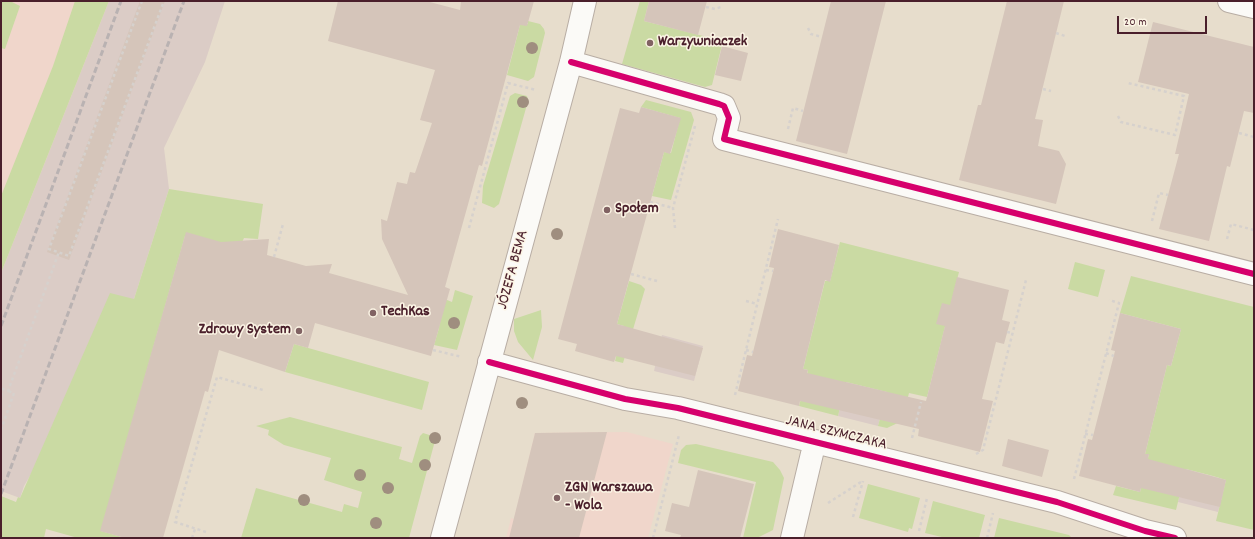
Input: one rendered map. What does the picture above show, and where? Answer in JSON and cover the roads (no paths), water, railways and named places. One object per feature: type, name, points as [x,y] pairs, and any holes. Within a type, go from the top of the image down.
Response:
[{"type":"street","name":"JÓZEFA BEMA","points":[[442,538],[571,62],[585,1]]},
{"type":"street","points":[[1229,1],[1254,7]]},
{"type":"street","points":[[571,62],[724,106],[729,118],[724,139],[1254,274]]},
{"type":"street","name":"JANA SZYMCZAKA","points":[[489,362],[625,399],[678,408],[1057,502],[1145,531],[1175,538]]},
{"type":"street","points":[[792,538],[815,441]]},
{"type":"railway","points":[[1,326],[121,1]]},
{"type":"railway","points":[[1,494],[184,1]]},
{"type":"place","name":"Warzywniaczek","points":[[650,43]]},
{"type":"place","name":"Społem","points":[[607,210]]},
{"type":"place","name":"TechKas","points":[[373,313]]},
{"type":"place","name":"Zdrowy System","points":[[299,331]]},
{"type":"place","name":"ZGN Warszawa - Wola","points":[[557,498]]}]
